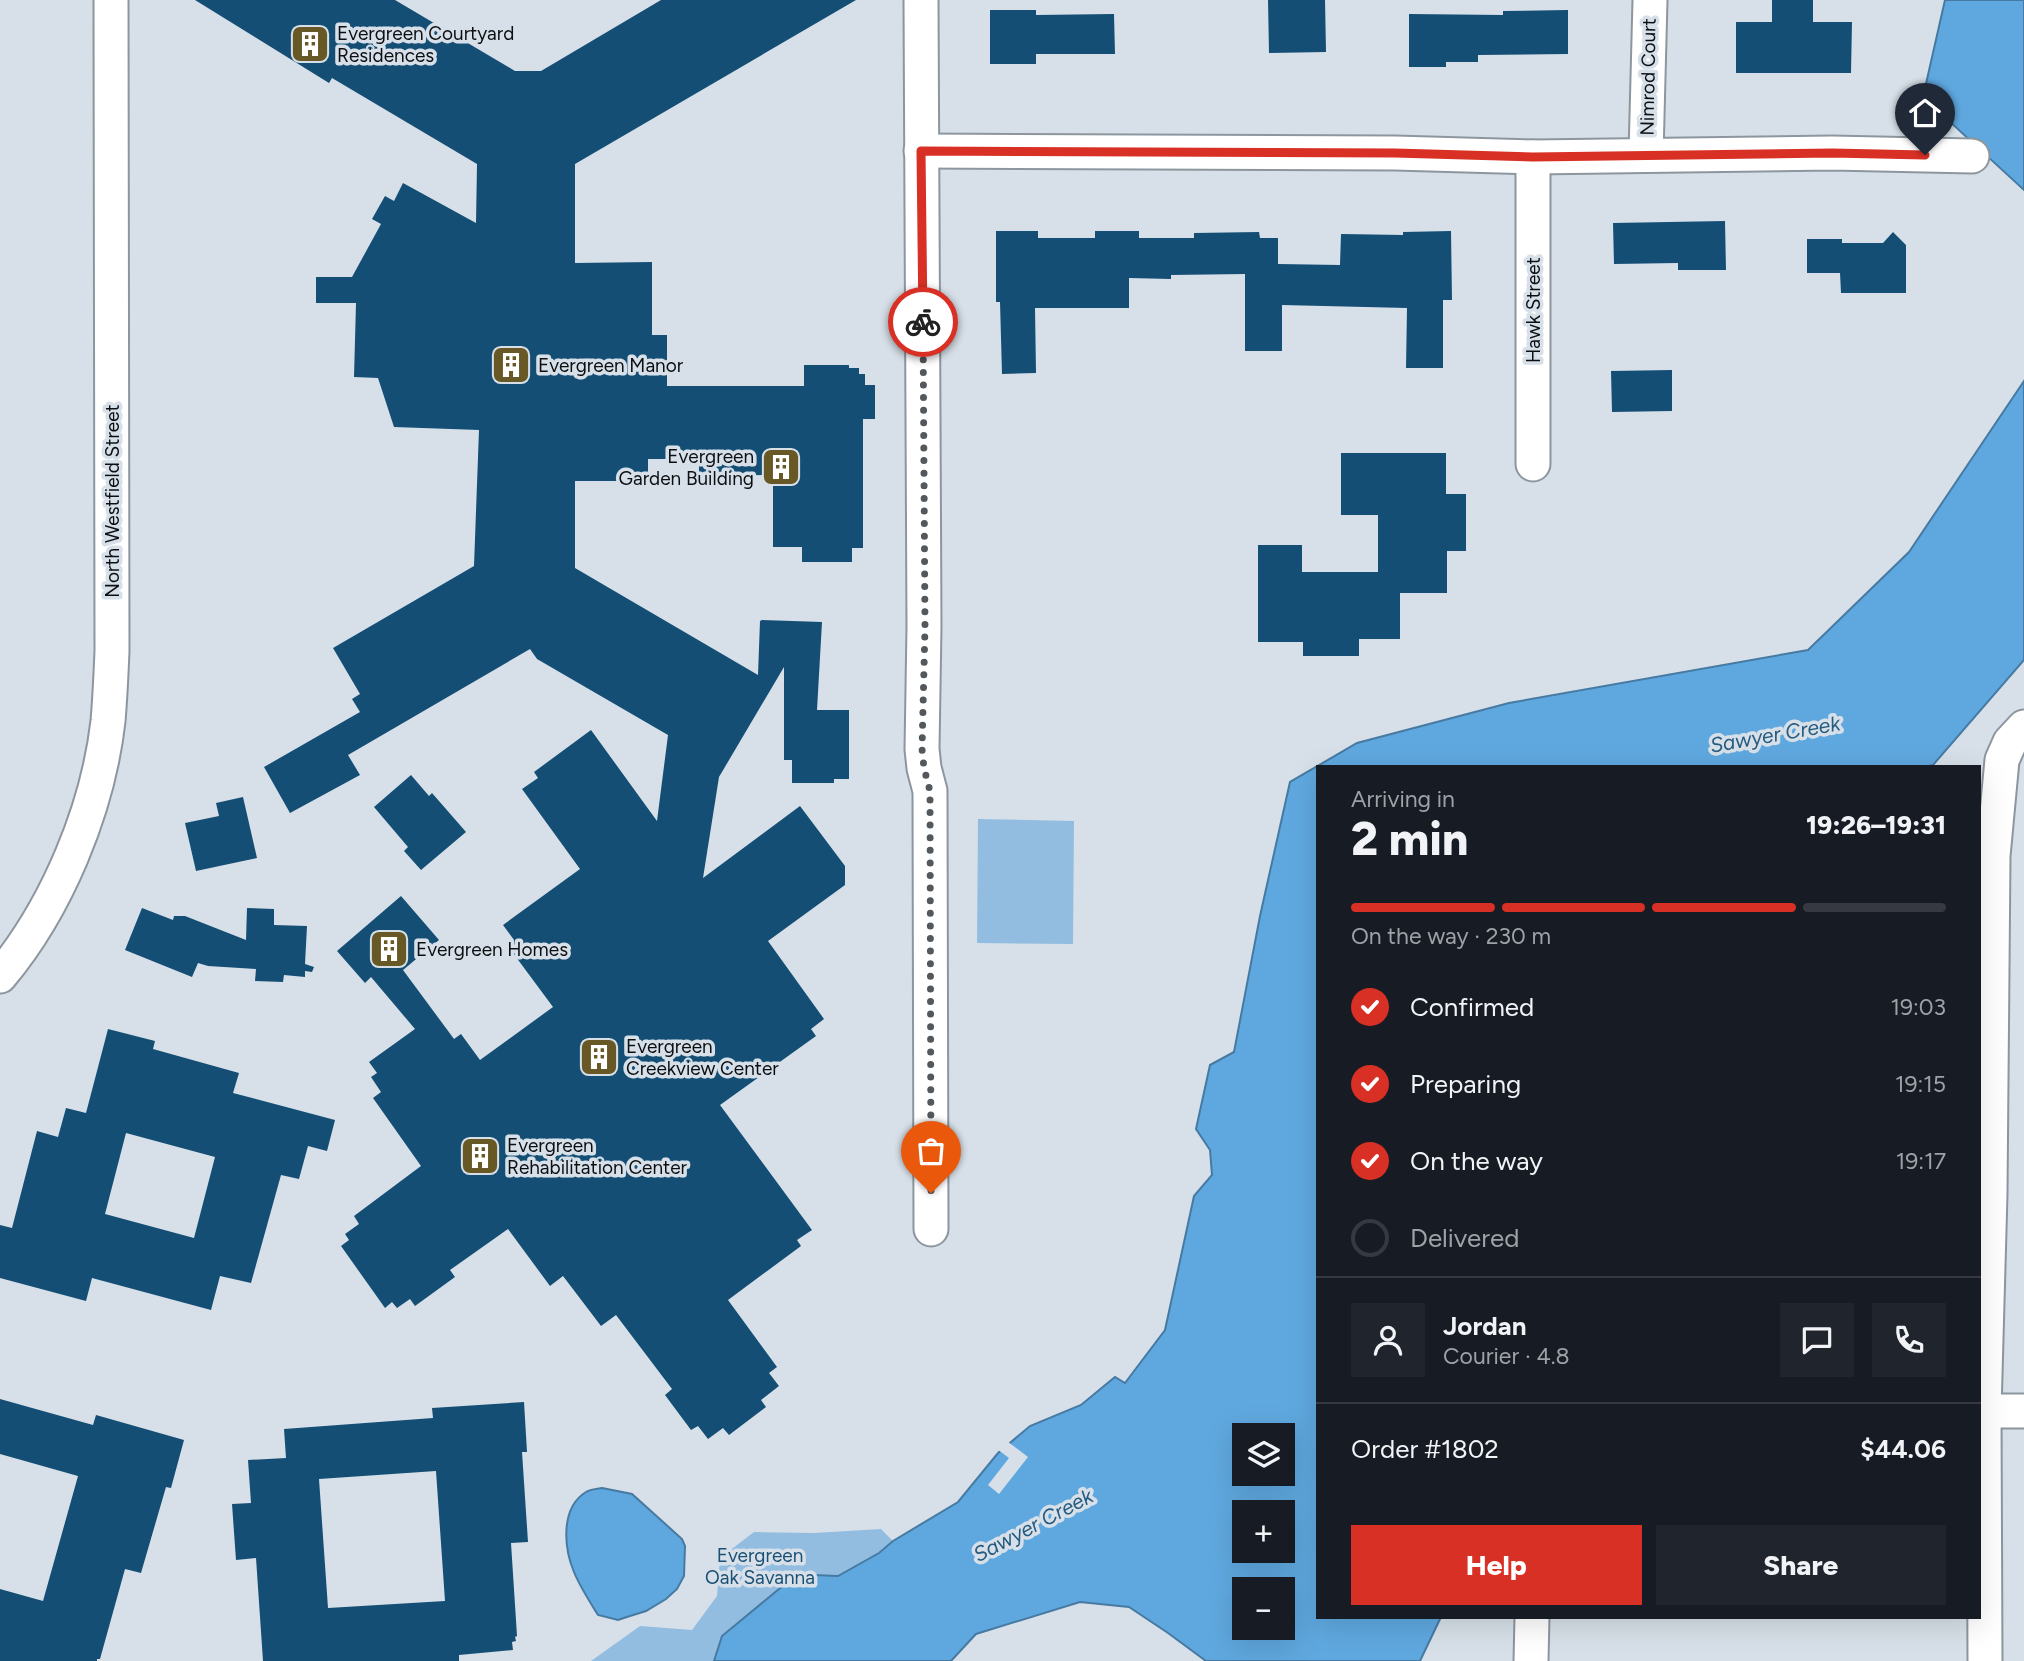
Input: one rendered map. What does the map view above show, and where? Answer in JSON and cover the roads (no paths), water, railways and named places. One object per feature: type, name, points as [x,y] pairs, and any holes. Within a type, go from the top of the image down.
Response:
[{"type":"street","name":"North Westfield Street","points":[[0,976],[53,895],[72,853],[88,811],[108,723],[112,651],[111,0]]},
{"type":"street","points":[[921,0],[925,627],[922,749],[930,791],[931,1229]]},
{"type":"street","name":"Nimrod Court","points":[[1646,155],[1650,0]]},
{"type":"street","points":[[921,151],[1395,153],[1533,157],[1832,153],[1972,156]]},
{"type":"street","name":"Hawk Street","points":[[1533,157],[1533,464]]},
{"type":"street","points":[[1985,1661],[1982,1411],[1990,1194],[1993,856],[2002,761],[2010,741],[2022,728]]},
{"type":"street","points":[[1982,1411],[2024,1411]]},
{"type":"street","points":[[1531,1661],[1532,1619]]},
{"type":"water","points":[[1945,0],[2024,0],[2024,190],[1923,97]]},
{"type":"water","name":"Sawyer Creek","points":[[2024,381],[2024,660],[1933,765],[1319,765],[1357,743],[1509,703],[1808,650],[1909,552]]},
{"type":"water","name":"Sawyer Creek","points":[[1316,767],[1316,1619],[1440,1619],[1420,1661],[1206,1661],[1129,1607],[1080,1602],[976,1634],[951,1661],[714,1661],[722,1636],[790,1580],[813,1575],[838,1576],[958,1502],[998,1453],[1030,1426],[1081,1405],[1115,1377],[1125,1383],[1165,1330],[1194,1196],[1212,1175],[1210,1150],[1196,1129],[1210,1065],[1234,1052],[1260,916],[1290,782]]},
{"type":"water","points":[[602,1488],[632,1494],[682,1539],[685,1546],[684,1576],[677,1589],[646,1611],[618,1620],[598,1615],[582,1589],[568,1552],[566,1529],[572,1508],[588,1491]]},
{"type":"place","name":"Evergreen Courtyard Residences","points":[[310,44]]},
{"type":"place","name":"Evergreen Manor","points":[[511,365]]},
{"type":"place","name":"Evergreen Garden Building","points":[[781,467]]},
{"type":"place","name":"Evergreen Homes","points":[[389,949]]},
{"type":"place","name":"Evergreen Creekview Center","points":[[599,1057]]},
{"type":"place","name":"Evergreen Rehabilitation Center","points":[[480,1156]]},
{"type":"park label","name":"Evergreen Oak Savanna","points":[[760,1566]]}]
